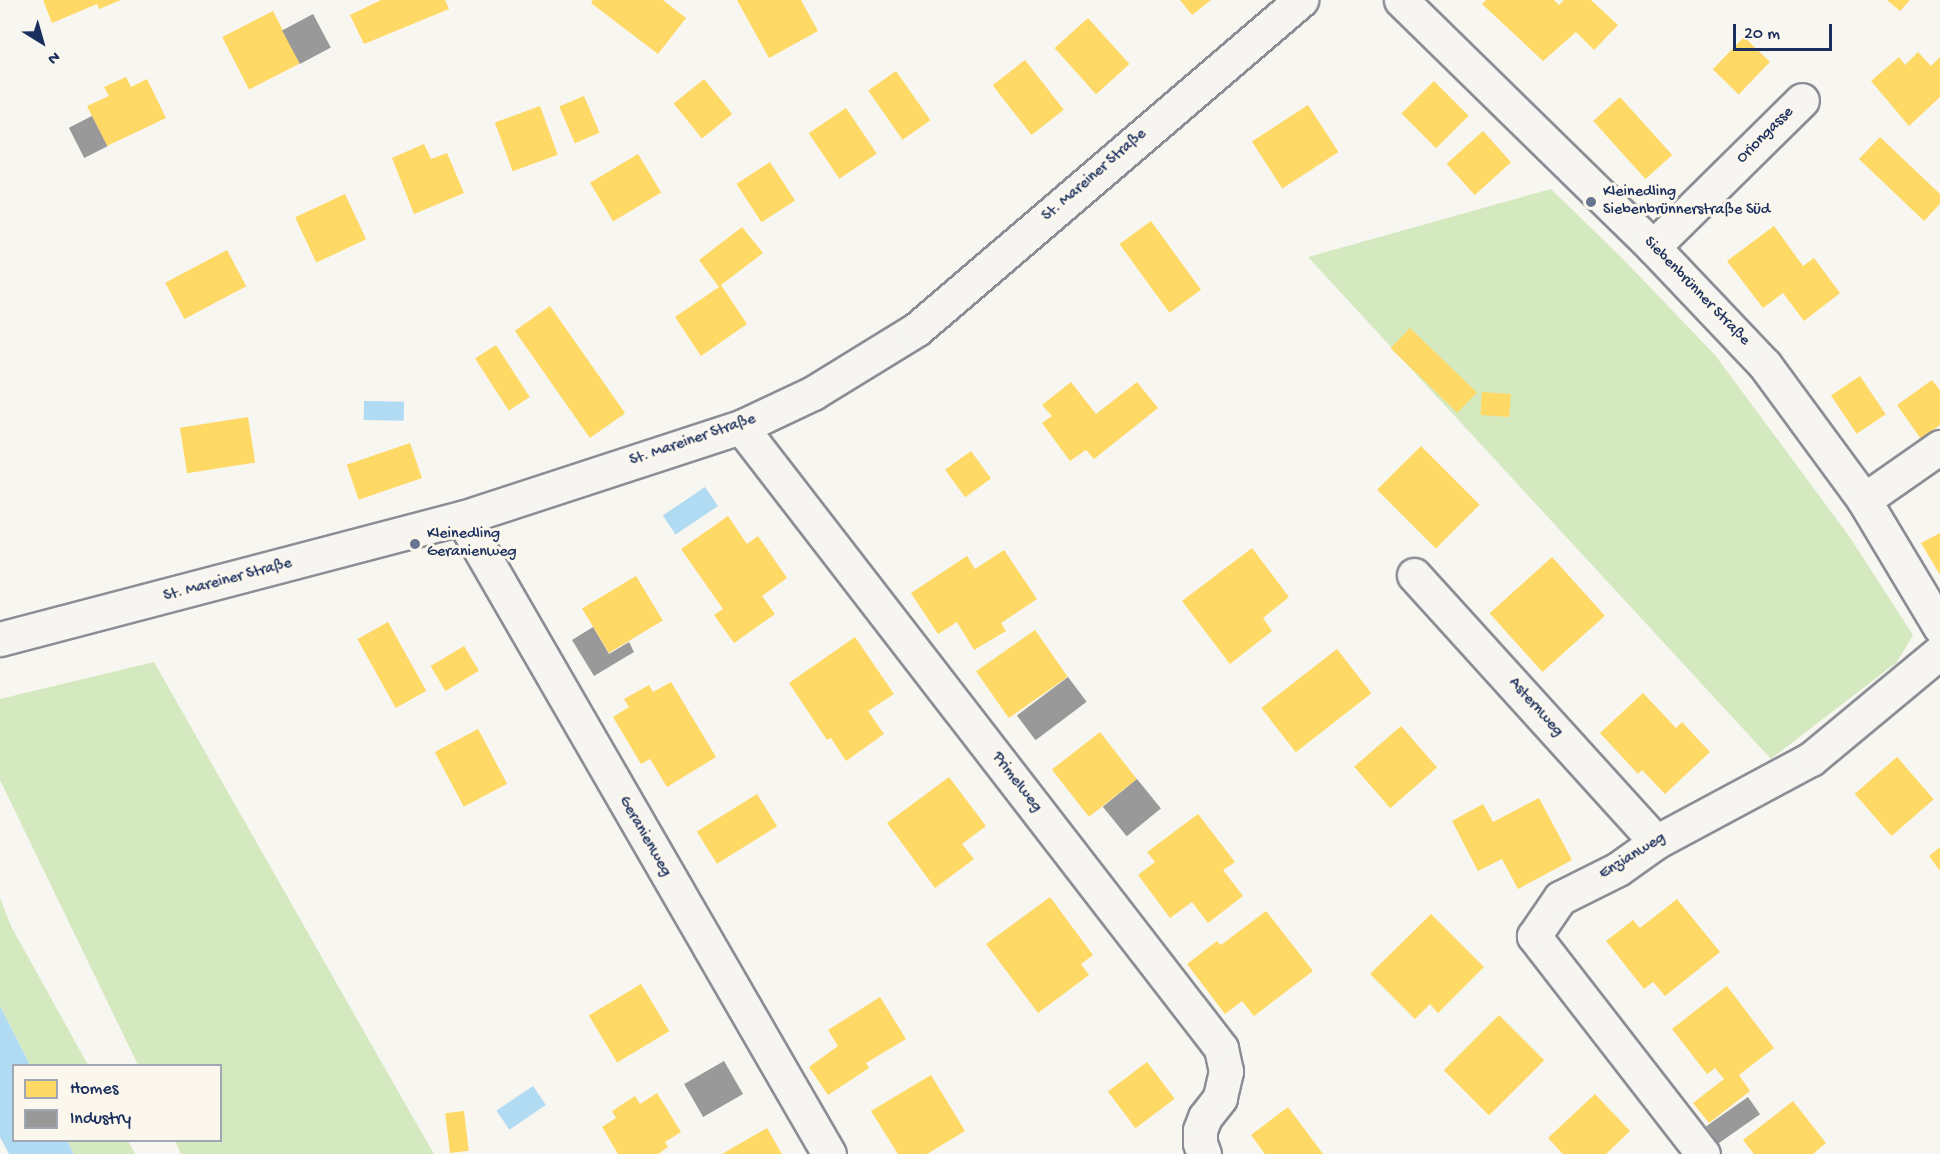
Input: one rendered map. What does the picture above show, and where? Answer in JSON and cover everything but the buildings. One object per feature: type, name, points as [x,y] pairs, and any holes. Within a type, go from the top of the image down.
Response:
[{"type":"street","name":"St. Mareiner Straße","points":[[0,639],[462,518],[741,427],[813,393],[917,329],[1301,0]]},
{"type":"street","name":"Siebenbrünner Straße","points":[[1401,0],[1653,247],[1765,365],[1864,500],[1940,627]]},
{"type":"street","name":"Oriongasse","points":[[1653,247],[1802,100]]},
{"type":"street","name":"Primelweg","points":[[741,427],[1221,1048],[1226,1071],[1220,1098],[1205,1118],[1200,1130],[1200,1143],[1204,1154]]},
{"type":"street","points":[[1864,500],[1940,447]]},
{"type":"street","name":"Geranienweg","points":[[462,518],[829,1154]]},
{"type":"street","name":"Asternweg","points":[[1414,575],[1656,842]]},
{"type":"street","name":"Enzianweg","points":[[1703,1154],[1534,936],[1560,898],[1618,869],[1656,842],[1811,759],[1940,652]]},
{"type":"green space","points":[[1551,189],[1622,258],[1715,355],[1849,536],[1913,635],[1897,662],[1771,759],[1308,257]]},
{"type":"green space","points":[[154,662],[434,1154],[181,1154],[175,1142],[222,1142],[222,1064],[138,1064],[0,780],[0,699]]},
{"type":"green space","points":[[0,898],[11,926],[87,1064],[29,1064],[0,1006]]},
{"type":"green space","points":[[68,1142],[129,1142],[135,1154],[74,1154]]},
{"type":"water","points":[[364,401],[404,402],[404,421],[364,420]]},
{"type":"water","points":[[705,487],[718,506],[676,535],[663,516]]},
{"type":"water","points":[[0,1006],[29,1064],[12,1064],[12,1142],[68,1142],[74,1154],[9,1154],[0,1137]]},
{"type":"water","points":[[533,1086],[546,1105],[509,1130],[497,1111]]},
{"type":"place","name":"Kleinedling Siebenbrünnerstraße Süd","points":[[1591,202]]},
{"type":"place","name":"Kleinedling Geranienweg","points":[[415,544]]}]
